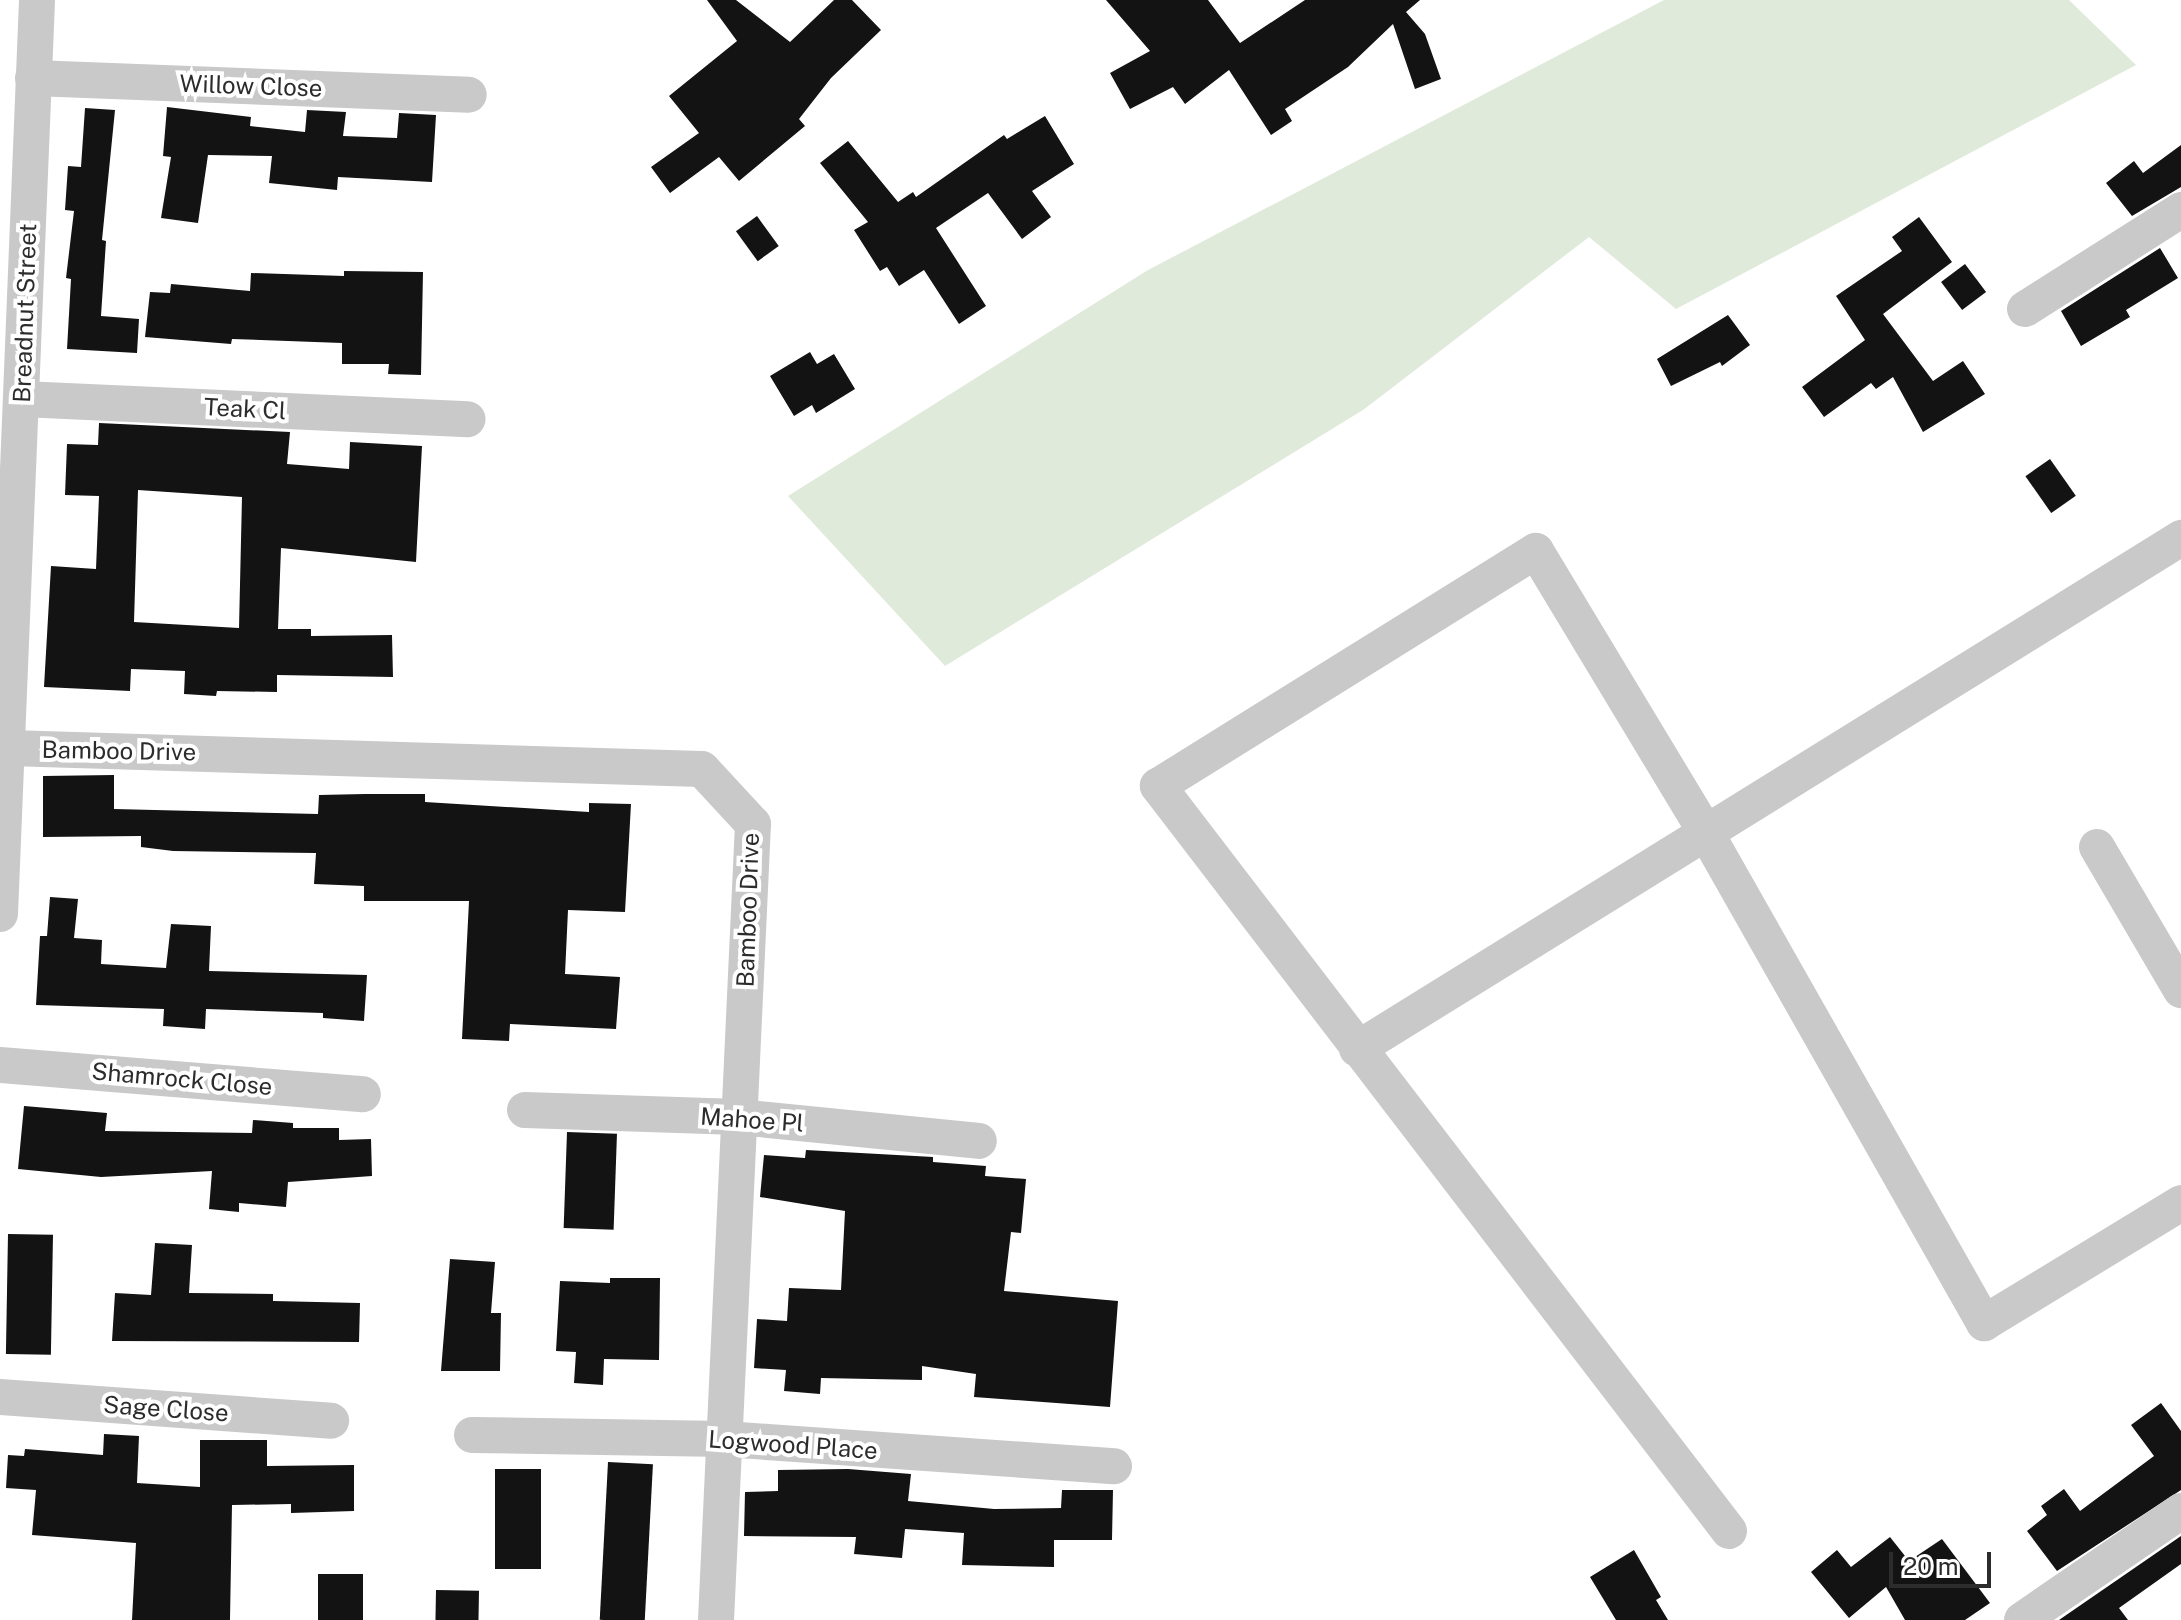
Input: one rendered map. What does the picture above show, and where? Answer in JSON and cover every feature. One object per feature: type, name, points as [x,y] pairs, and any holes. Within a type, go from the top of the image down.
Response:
[{"type":"street","name":"Breadnut Street","points":[[0,914],[37,0]]},
{"type":"street","name":"Willow Close","points":[[33,78],[469,95]]},
{"type":"street","points":[[2025,309],[2181,210]]},
{"type":"street","name":"Teak Cl","points":[[22,399],[468,419]]},
{"type":"street","points":[[1357,1049],[2181,538]]},
{"type":"street","points":[[1729,1531],[1158,786],[1536,551],[1705,831],[1984,1323],[2181,1203]]},
{"type":"street","name":"Bamboo Drive","points":[[9,748],[702,769],[753,824],[716,1620]]},
{"type":"street","points":[[2097,847],[2181,990]]},
{"type":"street","name":"Shamrock Close","points":[[0,1065],[363,1094]]},
{"type":"street","name":"Mahoe Pl","points":[[525,1110],[739,1117],[979,1141]]},
{"type":"street","name":"Sage Close","points":[[0,1397],[331,1421]]},
{"type":"street","name":"Logwood Place","points":[[472,1435],[725,1439],[1114,1466]]},
{"type":"street","points":[[2022,1620],[2181,1511]]},
{"type":"green space","points":[[1664,0],[2069,0],[2136,65],[1676,309],[1589,237],[1363,410],[945,666],[788,496],[1148,270]]},
{"type":"building","points":[[707,0],[736,0],[790,42],[834,0],[852,0],[881,30],[831,78],[799,119],[805,126],[739,181],[719,157],[670,193],[651,167],[699,133],[669,96],[737,41]]},
{"type":"building","points":[[1106,0],[1208,0],[1240,43],[1305,0],[1420,0],[1406,12],[1425,34],[1441,79],[1415,89],[1393,24],[1348,67],[1285,109],[1292,121],[1271,135],[1229,70],[1185,104],[1173,87],[1130,109],[1110,73],[1150,51]]},
{"type":"building","points":[[167,107],[251,117],[250,126],[305,132],[307,110],[346,112],[343,136],[397,138],[399,113],[436,115],[432,182],[338,177],[337,190],[269,183],[272,156],[208,155],[198,223],[161,218],[171,157],[163,156]]},
{"type":"building","points":[[85,108],[115,110],[102,240],[106,241],[101,316],[139,319],[137,353],[67,349],[71,279],[66,278],[74,211],[65,210],[68,166],[81,167]]},
{"type":"building","points":[[1045,116],[1074,164],[1032,191],[1051,217],[1022,239],[988,193],[936,228],[986,306],[959,324],[924,270],[899,286],[887,267],[880,271],[854,230],[868,222],[820,163],[848,141],[898,202],[913,192],[916,197],[1004,135],[1007,139]]},
{"type":"building","points":[[2181,145],[2181,187],[2132,216],[2106,183],[2134,161],[2143,173]]},
{"type":"building","points":[[757,216],[779,246],[758,261],[736,231]]},
{"type":"building","points":[[1919,217],[1952,262],[1883,314],[1933,381],[1963,361],[1985,394],[1923,432],[1893,377],[1876,389],[1871,383],[1824,417],[1802,387],[1865,340],[1836,296],[1902,251],[1892,237]]},
{"type":"building","points":[[2160,248],[2178,278],[2126,310],[2130,317],[2081,346],[2061,311]]},
{"type":"building","points":[[1965,264],[1986,292],[1962,310],[1941,282]]},
{"type":"building","points":[[344,271],[423,272],[421,375],[388,374],[389,364],[342,364],[342,343],[232,339],[231,344],[145,337],[150,292],[170,293],[171,284],[250,291],[251,273],[344,276]]},
{"type":"building","points":[[1728,315],[1750,345],[1722,366],[1720,362],[1671,386],[1657,359]]},
{"type":"building","points":[[810,352],[817,364],[834,354],[855,389],[816,413],[812,405],[794,416],[770,376]]},
{"type":"building","points":[[99,423],[290,432],[287,464],[349,469],[350,442],[422,446],[416,562],[281,548],[278,629],[311,629],[311,636],[392,635],[393,677],[277,675],[277,692],[217,691],[216,696],[184,694],[185,671],[131,669],[130,691],[44,687],[51,566],[96,569],[99,496],[65,495],[67,444],[98,445]],"holes":[[[138,490],[242,497],[239,628],[134,622]]]},
{"type":"building","points":[[2050,459],[2076,496],[2051,513],[2025,476]]},
{"type":"building","points":[[114,775],[114,809],[318,814],[319,795],[365,794],[425,794],[425,802],[589,812],[589,803],[631,804],[625,912],[568,910],[565,974],[620,977],[616,1029],[510,1024],[509,1041],[462,1039],[469,901],[364,901],[364,886],[314,884],[316,853],[173,851],[141,847],[141,836],[43,837],[43,776]]},
{"type":"building","points":[[50,897],[78,899],[74,938],[102,940],[101,964],[166,968],[171,924],[211,926],[209,971],[367,975],[364,1021],[323,1018],[323,1013],[206,1009],[205,1029],[163,1026],[164,1009],[36,1005],[40,936],[47,936]]},
{"type":"building","points":[[24,1106],[107,1113],[105,1131],[252,1133],[253,1120],[293,1123],[293,1128],[339,1128],[339,1140],[371,1139],[372,1176],[288,1182],[286,1207],[239,1203],[239,1212],[209,1209],[212,1171],[101,1177],[18,1169]]},
{"type":"building","points":[[567,1132],[617,1134],[614,1230],[564,1228]]},
{"type":"building","points":[[806,1150],[933,1157],[933,1162],[986,1166],[985,1176],[1026,1179],[1021,1233],[1011,1232],[1004,1291],[1118,1301],[1110,1407],[974,1397],[976,1374],[922,1366],[922,1380],[821,1378],[820,1394],[784,1391],[786,1370],[754,1368],[757,1319],[787,1321],[789,1288],[841,1290],[845,1211],[760,1197],[764,1155],[805,1158]]},
{"type":"building","points":[[8,1234],[53,1235],[51,1355],[6,1354]]},
{"type":"building","points":[[155,1243],[192,1245],[189,1293],[273,1294],[273,1301],[360,1303],[359,1342],[112,1341],[115,1293],[151,1295]]},
{"type":"building","points":[[450,1259],[495,1262],[491,1313],[501,1313],[500,1371],[441,1371]]},
{"type":"building","points":[[610,1278],[660,1278],[659,1360],[604,1359],[603,1385],[574,1383],[576,1352],[556,1351],[560,1281],[610,1283]]},
{"type":"building","points":[[2161,1403],[2181,1431],[2181,1490],[2057,1571],[2027,1531],[2047,1515],[2041,1506],[2064,1489],[2080,1511],[2154,1456],[2131,1425]]},
{"type":"building","points":[[104,1434],[139,1436],[137,1483],[200,1487],[200,1440],[267,1440],[267,1466],[354,1465],[354,1511],[291,1513],[291,1504],[232,1505],[230,1620],[132,1620],[136,1543],[32,1535],[36,1490],[6,1488],[8,1455],[24,1456],[25,1449],[103,1455]]},
{"type":"building","points":[[608,1462],[653,1464],[645,1620],[600,1620]]},
{"type":"building","points":[[495,1469],[541,1469],[541,1569],[495,1569]]},
{"type":"building","points":[[848,1469],[911,1474],[908,1501],[994,1509],[1061,1508],[1062,1490],[1113,1490],[1112,1540],[1054,1540],[1054,1567],[962,1565],[964,1533],[905,1529],[902,1558],[854,1554],[856,1537],[744,1536],[745,1492],[778,1491],[778,1470]]},
{"type":"building","points":[[2181,1536],[2181,1564],[2119,1608],[2128,1620],[2059,1620]]},
{"type":"building","points":[[1890,1537],[1909,1561],[1942,1539],[1990,1603],[1965,1620],[1905,1620],[1886,1587],[1849,1618],[1811,1572],[1837,1550],[1851,1567]]},
{"type":"building","points":[[1634,1550],[1661,1597],[1656,1600],[1668,1620],[1616,1620],[1590,1577]]},
{"type":"building","points":[[318,1574],[363,1574],[363,1620],[318,1620]]},
{"type":"building","points":[[436,1590],[479,1591],[478,1620],[435,1620]]}]
